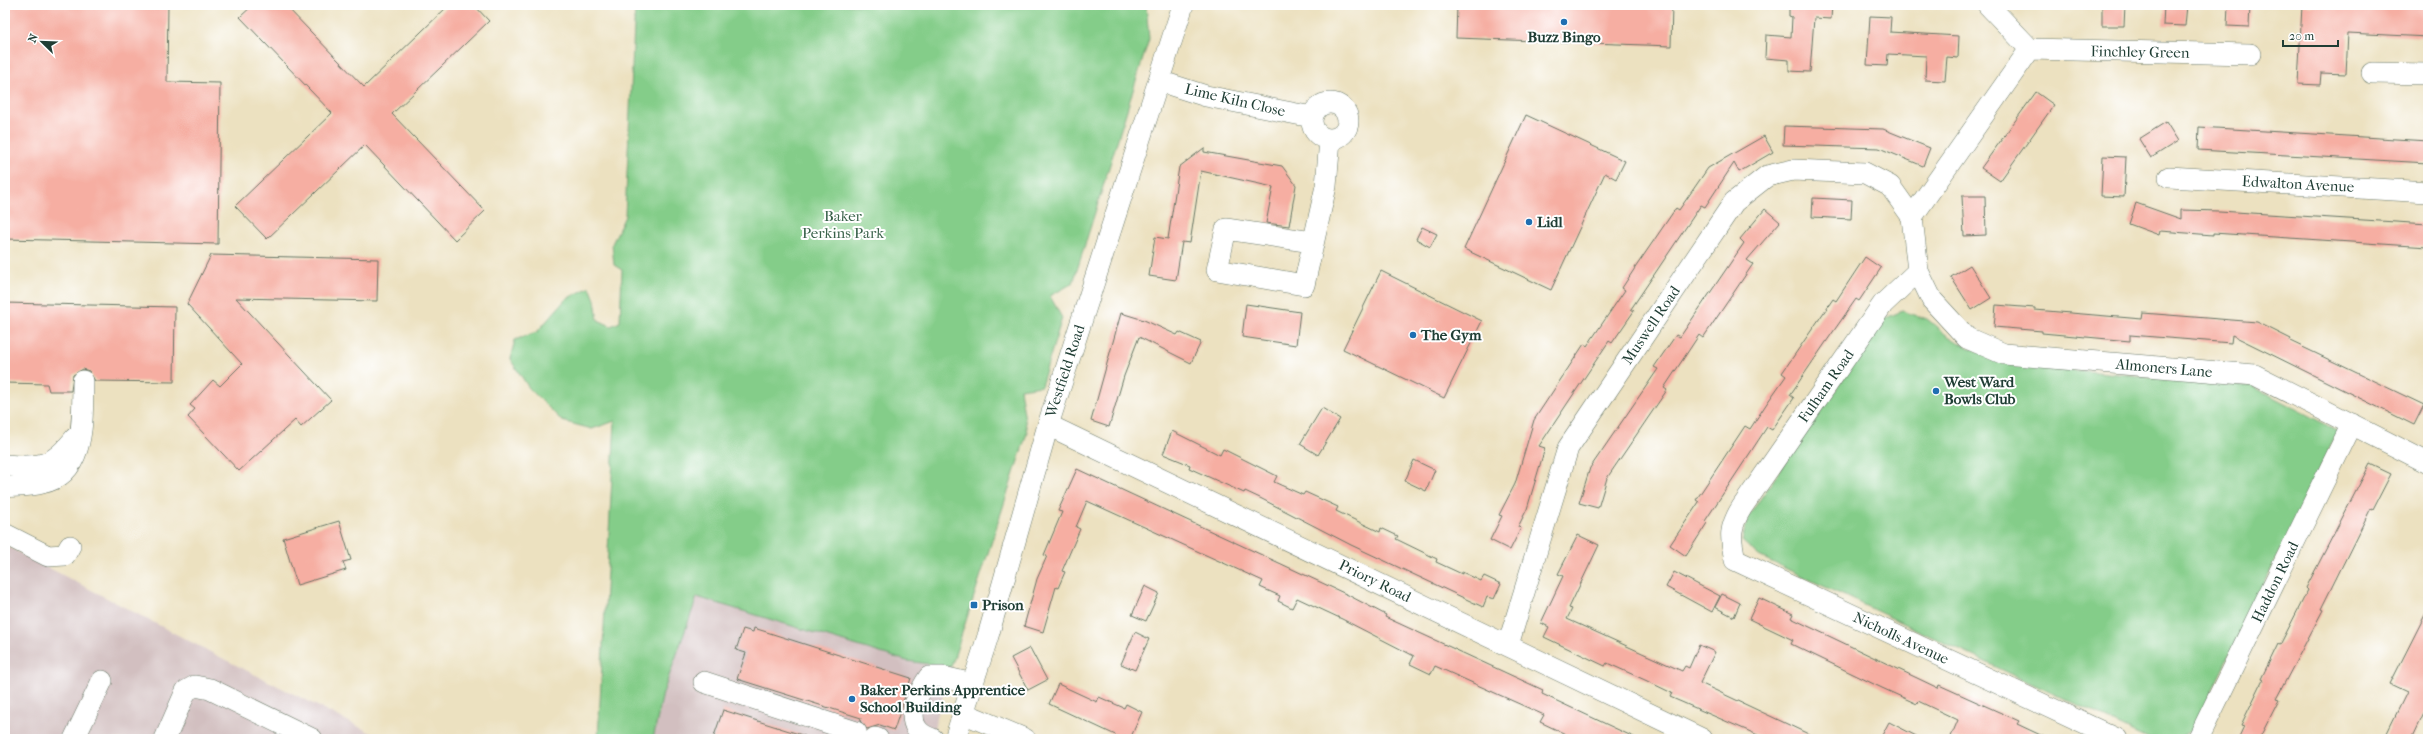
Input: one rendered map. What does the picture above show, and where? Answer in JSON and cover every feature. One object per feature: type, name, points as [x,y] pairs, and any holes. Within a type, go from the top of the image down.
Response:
[{"type":"street","name":"Westfield Road","points":[[955,739],[973,684],[1048,425],[1183,5]]},
{"type":"street","points":[[1912,217],[2030,49],[1988,5]]},
{"type":"street","name":"Finchley Green","points":[[2030,49],[2250,54]]},
{"type":"street","points":[[2372,73],[2428,74]]},
{"type":"street","name":"Lime Kiln Close","points":[[1159,81],[1206,96],[1312,117]]},
{"type":"street","points":[[1326,103],[1337,105],[1342,108],[1347,117],[1346,129],[1340,137],[1330,140],[1319,136],[1312,127],[1312,117],[1316,110],[1326,103]]},
{"type":"street","points":[[1312,242],[1326,186],[1330,140]]},
{"type":"street","name":"Muswell Road","points":[[1508,645],[1568,448],[1734,202],[1767,176],[1793,170],[1865,173],[1890,186],[1912,217]]},
{"type":"street","name":"Edwalton Avenue","points":[[2169,176],[2428,192]]},
{"type":"street","name":"Almoners Lane","points":[[1912,217],[1918,271],[1932,300],[1967,338],[2004,354],[2255,375],[2428,464]]},
{"type":"street","name":"Fulham Road","points":[[1742,507],[1883,304],[1918,271]]},
{"type":"street","points":[[5,487],[43,483],[60,476],[71,465],[78,451],[83,381]]},
{"type":"street","name":"Haddon Road","points":[[2198,739],[2352,424]]},
{"type":"street","name":"Priory Road","points":[[1048,425],[1702,739]]},
{"type":"street","points":[[5,465],[33,466],[52,462],[62,454],[79,432]]},
{"type":"street","name":"Nicholls Avenue","points":[[1742,507],[1733,522],[1731,537],[1735,560],[2117,739]]},
{"type":"street","points":[[5,534],[48,556],[65,555],[70,546]]},
{"type":"street","points":[[920,736],[913,716],[919,691],[929,677],[943,677],[973,684]]},
{"type":"street","points":[[74,739],[102,681]]},
{"type":"street","points":[[704,682],[870,737]]},
{"type":"street","points":[[165,739],[186,691],[194,686],[210,689],[312,739]]},
{"type":"street","points":[[963,713],[1025,739]]},
{"type":"shaded area","points":[[5,545],[218,656],[383,739],[5,739]]},
{"type":"shaded area","points":[[697,597],[907,661],[951,667],[931,739],[653,739],[663,693]]},
{"type":"green space","name":"Baker Perkins Park","points":[[635,5],[1146,5],[1149,39],[1073,283],[1050,296],[1062,318],[1041,386],[1020,389],[1027,433],[951,667],[907,661],[697,597],[663,693],[653,739],[598,739],[615,421],[592,429],[562,421],[529,388],[510,359],[515,340],[537,332],[566,299],[590,287],[595,300],[598,320],[611,326],[620,322],[622,270],[614,265],[612,244],[625,216]]},
{"type":"green space","points":[[1902,311],[1927,319],[1945,334],[1961,344],[2007,364],[2252,386],[2338,431],[2193,730],[2177,739],[2150,739],[1759,556],[1742,541],[1748,517],[1884,319]]},
{"type":"building","points":[[5,5],[168,5],[167,82],[220,83],[218,244],[5,239]]},
{"type":"building","points":[[253,5],[285,5],[364,87],[449,5],[474,5],[489,21],[392,114],[485,211],[455,240],[365,145],[267,239],[235,206],[332,113],[240,17]]},
{"type":"building","name":"Buzz Bingo","points":[[1457,5],[1672,5],[1671,46],[1456,38]]},
{"type":"building","points":[[1789,5],[1832,5],[1831,19],[1814,18],[1810,72],[1789,71],[1789,60],[1765,58],[1766,35],[1791,37],[1792,17],[1789,16]]},
{"type":"building","points":[[2102,5],[2125,5],[2124,26],[2102,26]]},
{"type":"building","points":[[2164,5],[2187,5],[2185,26],[2163,25]]},
{"type":"building","points":[[2228,5],[2250,5],[2249,27],[2227,26]]},
{"type":"building","points":[[2302,5],[2428,5],[2428,37],[2348,33],[2346,74],[2321,73],[2320,85],[2298,84]]},
{"type":"building","points":[[1870,16],[1891,17],[1890,32],[1959,36],[1958,58],[1947,57],[1945,81],[1925,80],[1926,56],[1888,54],[1887,66],[1867,65]]},
{"type":"building","points":[[2036,92],[2054,105],[2000,181],[1981,168]]},
{"type":"building","name":"Lidl","points":[[1526,115],[1625,161],[1616,179],[1605,173],[1551,290],[1464,249]]},
{"type":"building","points":[[2166,122],[2178,141],[2151,158],[2139,139]]},
{"type":"building","points":[[1784,126],[1883,129],[1930,148],[1923,166],[1879,148],[1783,145]]},
{"type":"building","points":[[2199,127],[2428,141],[2428,163],[2198,150]]},
{"type":"building","points":[[1764,136],[1773,152],[1739,172],[1734,163],[1705,207],[1701,205],[1631,309],[1634,311],[1612,343],[1609,341],[1539,446],[1545,448],[1527,509],[1518,527],[1521,528],[1510,550],[1490,540],[1502,516],[1499,515],[1515,484],[1534,420],[1584,344],[1587,346],[1625,290],[1622,288],[1635,268],[1676,208],[1679,210],[1708,168]]},
{"type":"building","points":[[1204,148],[1204,152],[1282,166],[1296,185],[1289,226],[1266,223],[1273,187],[1201,171],[1190,243],[1182,242],[1176,280],[1149,276],[1155,237],[1168,239],[1179,167]]},
{"type":"building","points":[[2103,156],[2126,157],[2124,197],[2101,196]]},
{"type":"building","points":[[1962,196],[1985,196],[1986,235],[1964,236]]},
{"type":"building","points":[[1813,198],[1852,200],[1851,219],[1812,217]]},
{"type":"building","points":[[2136,203],[2181,219],[2181,210],[2428,224],[2428,247],[2213,233],[2213,235],[2160,231],[2159,235],[2129,224]]},
{"type":"building","points":[[1765,209],[1780,222],[1747,260],[1753,264],[1703,338],[1699,335],[1664,388],[1667,390],[1607,478],[1598,508],[1579,503],[1590,468],[1658,369],[1654,367],[1676,335],[1680,337],[1744,243],[1740,239]]},
{"type":"building","points":[[1422,227],[1437,234],[1430,247],[1416,239]]},
{"type":"building","points":[[211,255],[378,259],[377,301],[236,298],[331,400],[301,427],[295,420],[239,471],[188,417],[195,409],[190,405],[213,380],[220,386],[242,364],[187,304]]},
{"type":"building","points":[[1865,257],[1881,268],[1859,301],[1856,299],[1790,395],[1794,398],[1772,430],[1767,427],[1705,521],[1707,523],[1686,556],[1670,545],[1699,502],[1696,500],[1745,426],[1750,429],[1786,376],[1782,373],[1833,299],[1836,301]]},
{"type":"building","points":[[1970,265],[1991,298],[1972,310],[1951,277]]},
{"type":"building","name":"The Gym","points":[[1381,271],[1482,321],[1444,398],[1343,349]]},
{"type":"building","points":[[5,303],[175,307],[174,382],[95,381],[89,371],[83,369],[73,375],[71,391],[49,391],[47,384],[5,383]]},
{"type":"building","points":[[1246,304],[1300,312],[1296,345],[1242,337]]},
{"type":"building","points":[[1996,305],[2035,308],[2035,310],[2142,319],[2143,313],[2257,322],[2291,339],[2290,341],[2424,405],[2414,425],[2232,335],[2231,343],[2130,335],[2130,341],[1994,327]]},
{"type":"building","points":[[1121,313],[1144,320],[1177,335],[1179,332],[1201,342],[1191,363],[1139,337],[1124,376],[1109,427],[1091,421]]},
{"type":"building","points":[[1322,408],[1340,419],[1318,455],[1300,444]]},
{"type":"building","points":[[1172,431],[1220,455],[1223,449],[1277,476],[1274,482],[1303,495],[1305,492],[1338,507],[1336,511],[1380,532],[1381,528],[1398,536],[1396,539],[1437,559],[1436,562],[1481,581],[1484,576],[1501,584],[1494,599],[1487,597],[1483,607],[1351,545],[1260,498],[1245,491],[1244,493],[1189,468],[1190,465],[1163,454]]},
{"type":"building","points":[[1414,460],[1435,470],[1426,491],[1405,481]]},
{"type":"building","points":[[2370,464],[2391,474],[2373,509],[2371,508],[2321,609],[2323,610],[2276,699],[2279,700],[2259,739],[2238,739],[2244,726],[2241,725],[2263,680],[2261,679],[2278,644],[2280,645],[2308,590],[2306,588]]},
{"type":"building","points":[[1077,469],[1348,595],[1386,615],[1385,617],[1543,690],[1542,694],[1638,739],[1576,739],[1540,722],[1544,715],[1435,666],[1431,674],[1410,664],[1414,656],[1342,619],[1297,598],[1292,608],[1278,601],[1280,596],[1260,587],[1263,581],[1087,501],[1076,527],[1080,529],[1062,571],[1065,572],[1058,588],[1056,587],[1043,632],[1024,626],[1037,579],[1047,556],[1044,555],[1062,512],[1058,511]]},
{"type":"building","points":[[339,521],[351,560],[343,562],[346,570],[297,585],[283,538]]},
{"type":"building","points":[[1578,535],[1599,545],[1569,608],[1572,609],[1567,619],[1682,671],[1685,666],[1689,668],[1699,645],[1715,652],[1700,683],[1819,739],[1767,739],[1670,697],[1672,693],[1645,680],[1607,663],[1605,666],[1544,637],[1549,627],[1541,623],[1563,576],[1558,574]]},
{"type":"building","points":[[1674,572],[1720,596],[1712,612],[1666,587]]},
{"type":"building","points":[[1145,586],[1159,593],[1146,621],[1132,615]]},
{"type":"building","points":[[1722,594],[1740,603],[1734,617],[1715,607]]},
{"type":"building","points":[[1759,598],[1793,614],[1791,618],[1938,688],[1939,685],[2019,721],[2017,724],[2049,739],[1950,739],[1958,720],[1918,701],[1917,704],[1882,688],[1791,644],[1793,640],[1749,619]]},
{"type":"building","points":[[2428,609],[2428,705],[2412,739],[2384,739],[2407,692],[2390,684]]},
{"type":"building","name":"Baker Perkins Apprentice School Building","points":[[754,628],[911,678],[894,730],[880,725],[867,729],[860,721],[861,718],[737,679],[746,653],[736,650],[743,629],[753,632]]},
{"type":"building","points":[[1135,632],[1149,639],[1135,670],[1121,664]]},
{"type":"building","points":[[1030,648],[1047,680],[1028,690],[1011,658]]},
{"type":"building","points":[[1058,684],[1097,702],[1099,697],[1124,708],[1126,704],[1142,712],[1130,739],[1124,739],[1049,704]]},
{"type":"building","points":[[723,710],[805,736],[804,739],[713,739]]},
{"type":"building","points":[[1889,722],[1922,739],[1880,739]]},
{"type":"place","name":"Buzz Bingo","points":[[1564,22]]},
{"type":"place","name":"Lidl","points":[[1529,222]]},
{"type":"place","name":"The Gym","points":[[1413,335]]},
{"type":"place","name":"West Ward Bowls Club","points":[[1936,391]]},
{"type":"place","name":"Prison","points":[[974,605]]},
{"type":"place","name":"Baker Perkins Apprentice School Building","points":[[852,699]]}]
